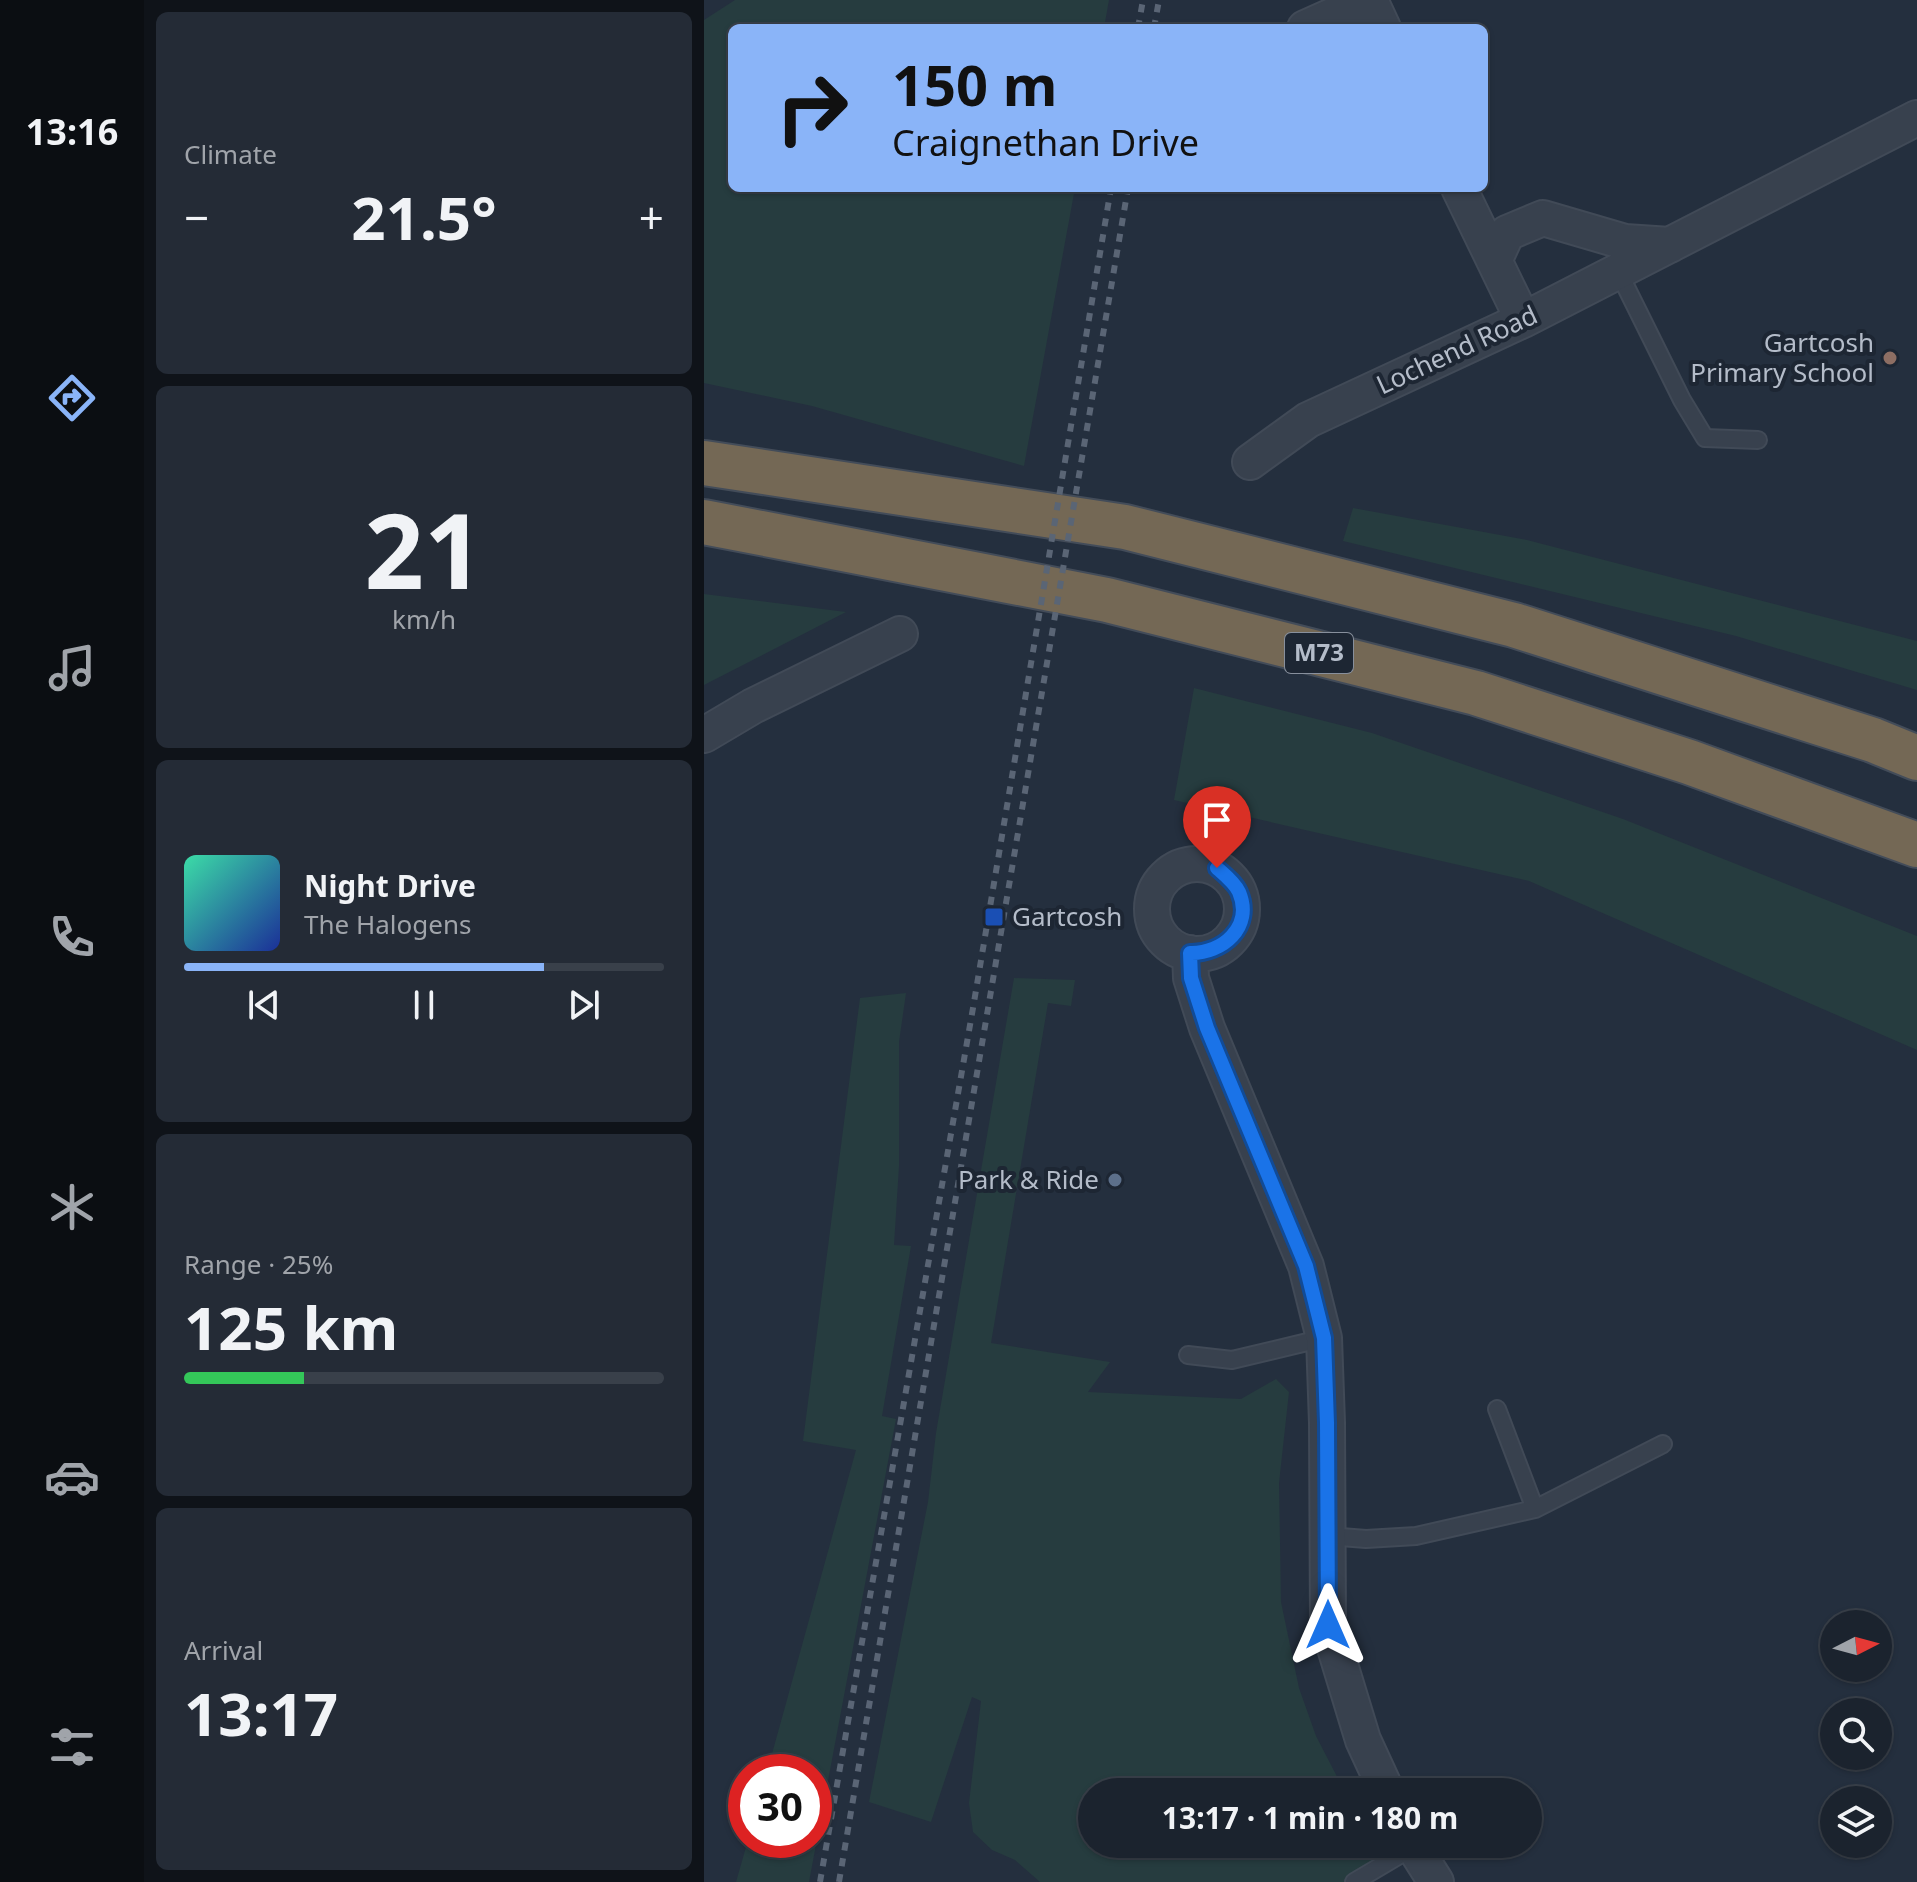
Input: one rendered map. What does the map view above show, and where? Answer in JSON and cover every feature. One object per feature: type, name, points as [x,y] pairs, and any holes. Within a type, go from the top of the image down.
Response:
[{"type":"highway","points":[[704,463],[1125,527],[1514,625],[1917,755]]},
{"type":"highway","name":"M73","points":[[704,522],[1107,600],[1476,693],[1689,762],[1917,845]]},
{"type":"highway","points":[[1689,762],[1917,864]]},
{"type":"street","points":[[1314,24],[1369,0],[1381,24]]},
{"type":"street","name":"Lochend Road","points":[[1250,462],[1308,420],[1523,320],[1917,118]]},
{"type":"street","points":[[1461,192],[1523,320]]},
{"type":"street","points":[[1495,259],[1507,233],[1543,218],[1625,242],[1670,245]]},
{"type":"street","points":[[704,735],[753,706],[900,634]]},
{"type":"street","points":[[1190,953],[1191,978],[1207,1028],[1306,1266],[1324,1338],[1328,1625],[1363,1740],[1381,1778]]},
{"type":"street","points":[[1420,1858],[1436,1882]]},
{"type":"lane","points":[[1618,271],[1682,400],[1705,438],[1758,440]]},
{"type":"lane","points":[[1188,1355],[1232,1360],[1324,1338]]},
{"type":"lane","points":[[1497,1409],[1535,1509]]},
{"type":"lane","points":[[1328,1536],[1366,1539],[1416,1536],[1535,1509],[1663,1444]]},
{"type":"lane","points":[[1354,1882],[1392,1858]]},
{"type":"green space","points":[[735,0],[1109,0],[1105,24],[728,24],[728,192],[1074,192],[1024,466],[812,406],[704,383],[704,20]]},
{"type":"green space","points":[[1353,508],[1527,540],[1917,641],[1917,690],[1736,636],[1343,541]]},
{"type":"green space","points":[[704,594],[846,612],[704,685]]},
{"type":"green space","points":[[1194,688],[1372,733],[1623,819],[1917,936],[1917,1050],[1529,881],[1174,800]]},
{"type":"green space","points":[[1014,978],[1075,980],[1071,1006],[1048,1003],[991,1343],[1110,1362],[1088,1392],[1241,1399],[1276,1379],[1289,1392],[1279,1483],[1281,1602],[1299,1688],[1316,1736],[1338,1778],[1078,1778],[1078,1858],[1372,1858],[1374,1872],[1348,1882],[1040,1882],[1015,1860],[992,1850],[973,1832],[969,1803],[981,1701],[972,1697],[931,1822],[869,1802],[928,1502],[936,1433]]},
{"type":"green space","points":[[906,993],[899,1042],[899,1166],[894,1245],[911,1246],[882,1416],[896,1419],[832,1760],[832,1754],[772,1754],[856,1450],[803,1441],[860,998]]},
{"type":"green space","points":[[743,1858],[814,1858],[809,1882],[736,1882]]},
{"type":"railway","points":[[1139,24],[1143,0]]},
{"type":"railway","points":[[1155,24],[1159,0]]},
{"type":"railway","points":[[820,1882],[973,1008],[1110,192]]},
{"type":"railway","points":[[839,1882],[1127,192]]},
{"type":"place","name":"Gartcosh Primary School","points":[[1890,358]]},
{"type":"place","name":"Gartcosh","points":[[994,917]]},
{"type":"place","name":"Park & Ride","points":[[1115,1180]]},
{"type":"route","points":[[1217,868],[1237,888],[1242,902],[1242,916],[1238,929],[1218,949],[1204,954],[1190,953],[1191,978],[1207,1028],[1306,1266],[1324,1338],[1328,1625]]}]
